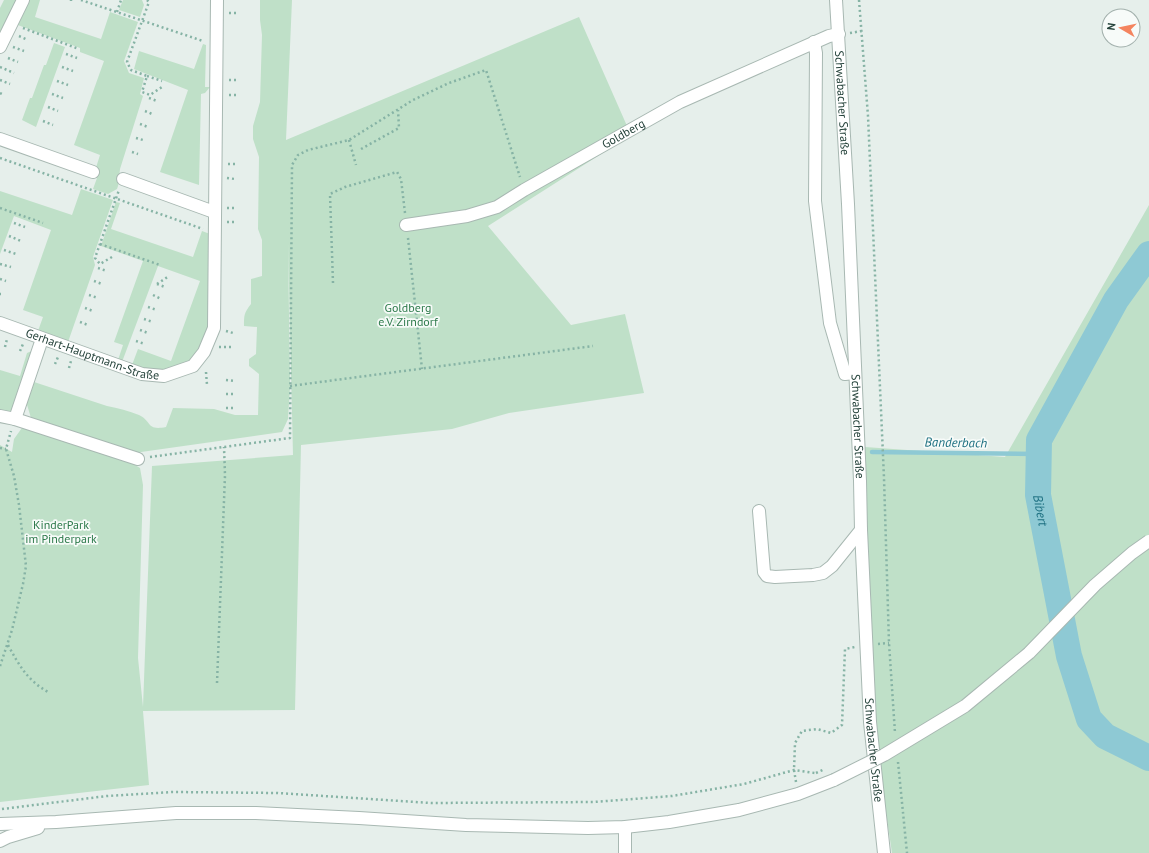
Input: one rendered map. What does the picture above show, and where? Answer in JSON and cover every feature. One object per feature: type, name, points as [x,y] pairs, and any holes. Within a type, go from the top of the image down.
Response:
[{"type":"street","points":[[3,52],[11,24],[23,0]]},
{"type":"street","name":"Gerhart-Hauptmann-Straße","points":[[0,323],[142,374],[164,376],[193,366],[204,352],[214,328],[215,44],[217,0]]},
{"type":"street","name":"Schwabacher Straße","points":[[836,0],[848,204],[854,373],[860,481],[860,530],[870,722],[884,853]]},
{"type":"street","name":"Goldberg","points":[[406,225],[467,216],[497,206],[680,102],[814,42],[839,34]]},
{"type":"street","points":[[814,42],[816,53],[815,201],[830,323],[845,374],[854,373]]},
{"type":"street","points":[[0,139],[93,172]]},
{"type":"street","points":[[123,179],[214,212]]},
{"type":"street","points":[[15,419],[42,339]]},
{"type":"street","points":[[0,416],[15,419],[138,459]]},
{"type":"street","points":[[758,511],[764,572],[767,576],[813,575],[823,573],[832,566],[860,530]]},
{"type":"street","points":[[0,824],[56,822],[176,813],[256,813],[466,824],[588,828],[625,827],[669,822],[739,810],[798,794],[834,780],[884,755],[965,706],[1029,653],[1095,585],[1149,541]]},
{"type":"street","points":[[0,841],[8,837],[56,822]]},
{"type":"street","points":[[625,827],[625,853]]},
{"type":"path","points":[[82,5],[82,0],[176,34],[215,44]]},
{"type":"path","points":[[117,12],[121,0]]},
{"type":"path","points":[[147,0],[149,2],[127,62],[131,70],[162,81]]},
{"type":"path","points":[[859,0],[868,116],[883,462],[889,643],[896,740]]},
{"type":"path","points":[[93,8],[94,4]]},
{"type":"path","points":[[104,13],[106,8]]},
{"type":"path","points":[[11,24],[79,49]]},
{"type":"path","points":[[197,43],[198,39]]},
{"type":"path","points":[[3,52],[18,62]]},
{"type":"path","points":[[66,54],[77,58]]},
{"type":"path","points":[[0,67],[14,73]]},
{"type":"path","points":[[62,67],[72,71]]},
{"type":"path","points":[[138,459],[290,438],[292,165],[298,155],[308,150],[349,140],[413,100],[486,70],[524,190]]},
{"type":"path","points":[[147,76],[142,92],[150,95],[162,87]]},
{"type":"path","points":[[0,80],[10,84]]},
{"type":"path","points":[[57,81],[68,85]]},
{"type":"path","points":[[0,93],[4,95]]},
{"type":"path","points":[[52,94],[63,98]]},
{"type":"path","points":[[149,98],[157,101]]},
{"type":"path","points":[[48,107],[58,111]]},
{"type":"path","points":[[361,149],[399,128],[398,109]]},
{"type":"path","points":[[145,111],[152,114]]},
{"type":"path","points":[[43,121],[53,125]]},
{"type":"path","points":[[140,124],[148,127]]},
{"type":"path","points":[[136,138],[143,140]]},
{"type":"path","points":[[349,140],[356,165]]},
{"type":"path","points":[[132,152],[138,154]]},
{"type":"path","points":[[0,158],[116,199],[127,205],[215,234]]},
{"type":"path","points":[[9,166],[11,162]]},
{"type":"path","points":[[21,170],[22,166]]},
{"type":"path","points":[[31,174],[32,169]]},
{"type":"path","points":[[333,283],[330,194],[345,187],[397,172],[402,179],[422,368]]},
{"type":"path","points":[[42,178],[44,173]]},
{"type":"path","points":[[54,182],[55,177]]},
{"type":"path","points":[[112,257],[100,264],[95,258],[123,179]]},
{"type":"path","points":[[65,185],[66,181]]},
{"type":"path","points":[[76,189],[77,185]]},
{"type":"path","points":[[0,208],[43,223]]},
{"type":"path","points":[[14,223],[26,227]]},
{"type":"path","points":[[9,236],[21,241]]},
{"type":"path","points":[[100,244],[160,264]]},
{"type":"path","points":[[4,250],[16,254]]},
{"type":"path","points":[[0,264],[11,267]]},
{"type":"path","points":[[98,268],[107,271]]},
{"type":"path","points":[[165,287],[157,284],[169,276]]},
{"type":"path","points":[[0,279],[6,281]]},
{"type":"path","points":[[94,281],[102,284]]},
{"type":"path","points":[[89,295],[98,298]]},
{"type":"path","points":[[153,295],[161,299]]},
{"type":"path","points":[[148,307],[157,310]]},
{"type":"path","points":[[84,308],[93,311]]},
{"type":"path","points":[[144,319],[153,322]]},
{"type":"path","points":[[80,322],[88,325]]},
{"type":"path","points":[[140,330],[148,333]]},
{"type":"path","points":[[136,341],[145,344]]},
{"type":"path","points":[[290,386],[593,346]]},
{"type":"path","points":[[226,380],[235,380]]},
{"type":"path","points":[[226,394],[235,394]]},
{"type":"path","points":[[226,408],[235,408]]},
{"type":"path","points":[[0,666],[24,584],[26,566],[19,505],[14,476],[6,449],[15,419]]},
{"type":"path","points":[[217,683],[225,475],[224,446]]},
{"type":"path","points":[[0,448],[6,449]]},
{"type":"path","points":[[794,770],[794,743],[802,731],[817,729],[831,733],[842,725],[845,649],[889,643]]},
{"type":"path","points":[[7,645],[25,674],[38,687],[48,692]]},
{"type":"path","points":[[897,755],[907,853]]},
{"type":"path","points":[[0,810],[107,796],[173,792],[278,793],[431,803],[594,802],[672,796],[744,784],[794,770],[816,773],[830,768]]},
{"type":"green space","points":[[4,0],[18,0],[0,37],[0,8]]},
{"type":"green space","points":[[27,0],[40,0],[35,17],[101,39],[110,12],[138,22],[124,61],[129,73],[144,78],[140,94],[143,96],[120,169],[117,189],[108,194],[93,189],[97,178],[93,177],[100,155],[74,145],[104,61],[80,52],[80,48],[15,24]]},
{"type":"green space","points":[[123,0],[142,0],[144,5],[140,17],[119,10]]},
{"type":"green space","name":"Goldberg e.V. Zirndorf","points":[[260,0],[292,0],[286,140],[579,17],[631,135],[488,226],[571,325],[625,314],[644,393],[509,413],[452,429],[301,445],[295,710],[143,711],[149,785],[0,802],[0,445],[12,452],[14,439],[24,425],[127,460],[140,468],[143,485],[138,658],[143,707],[152,466],[293,455],[288,243],[290,386],[288,419],[282,432],[134,453],[31,418],[25,398],[31,381],[139,415],[155,428],[166,427],[173,408],[214,409],[235,415],[258,415],[259,374],[249,366],[249,359],[256,354],[257,327],[244,326],[244,317],[251,304],[251,279],[262,276],[262,240],[258,229],[259,157],[253,139],[253,126],[260,102],[262,35]]},
{"type":"green space","points":[[54,43],[65,47],[36,127],[22,120]]},
{"type":"green space","points":[[203,44],[206,45],[205,87],[210,87],[205,93],[201,94],[199,185],[160,172],[188,90],[134,69],[139,51],[194,69]]},
{"type":"green space","points":[[81,189],[113,200],[93,257],[95,265],[68,342],[38,331],[43,317],[23,310],[51,230],[14,216],[0,254],[0,191],[72,215]]},
{"type":"green space","points":[[116,202],[120,203],[111,229],[193,257],[202,231],[210,234],[209,327],[200,350],[186,364],[163,372],[145,370],[132,365],[138,349],[171,361],[200,281],[158,266],[122,362],[118,360],[123,345],[114,342],[143,261],[101,246]]},
{"type":"green space","points":[[1149,205],[1149,853],[892,853],[872,718],[865,447],[1005,457]]},
{"type":"green space","points":[[34,350],[15,410],[9,414],[0,412],[0,370],[20,376],[27,353]]},
{"type":"waterway","name":"Bibert","points":[[1149,254],[1116,300],[1039,440],[1038,495],[1069,656],[1089,719],[1105,736],[1149,758]]},
{"type":"waterway","name":"Banderbach","points":[[872,452],[1039,454]]},
{"type":"park label","name":"KinderPark im Pinderpark","points":[[61,532]]}]
